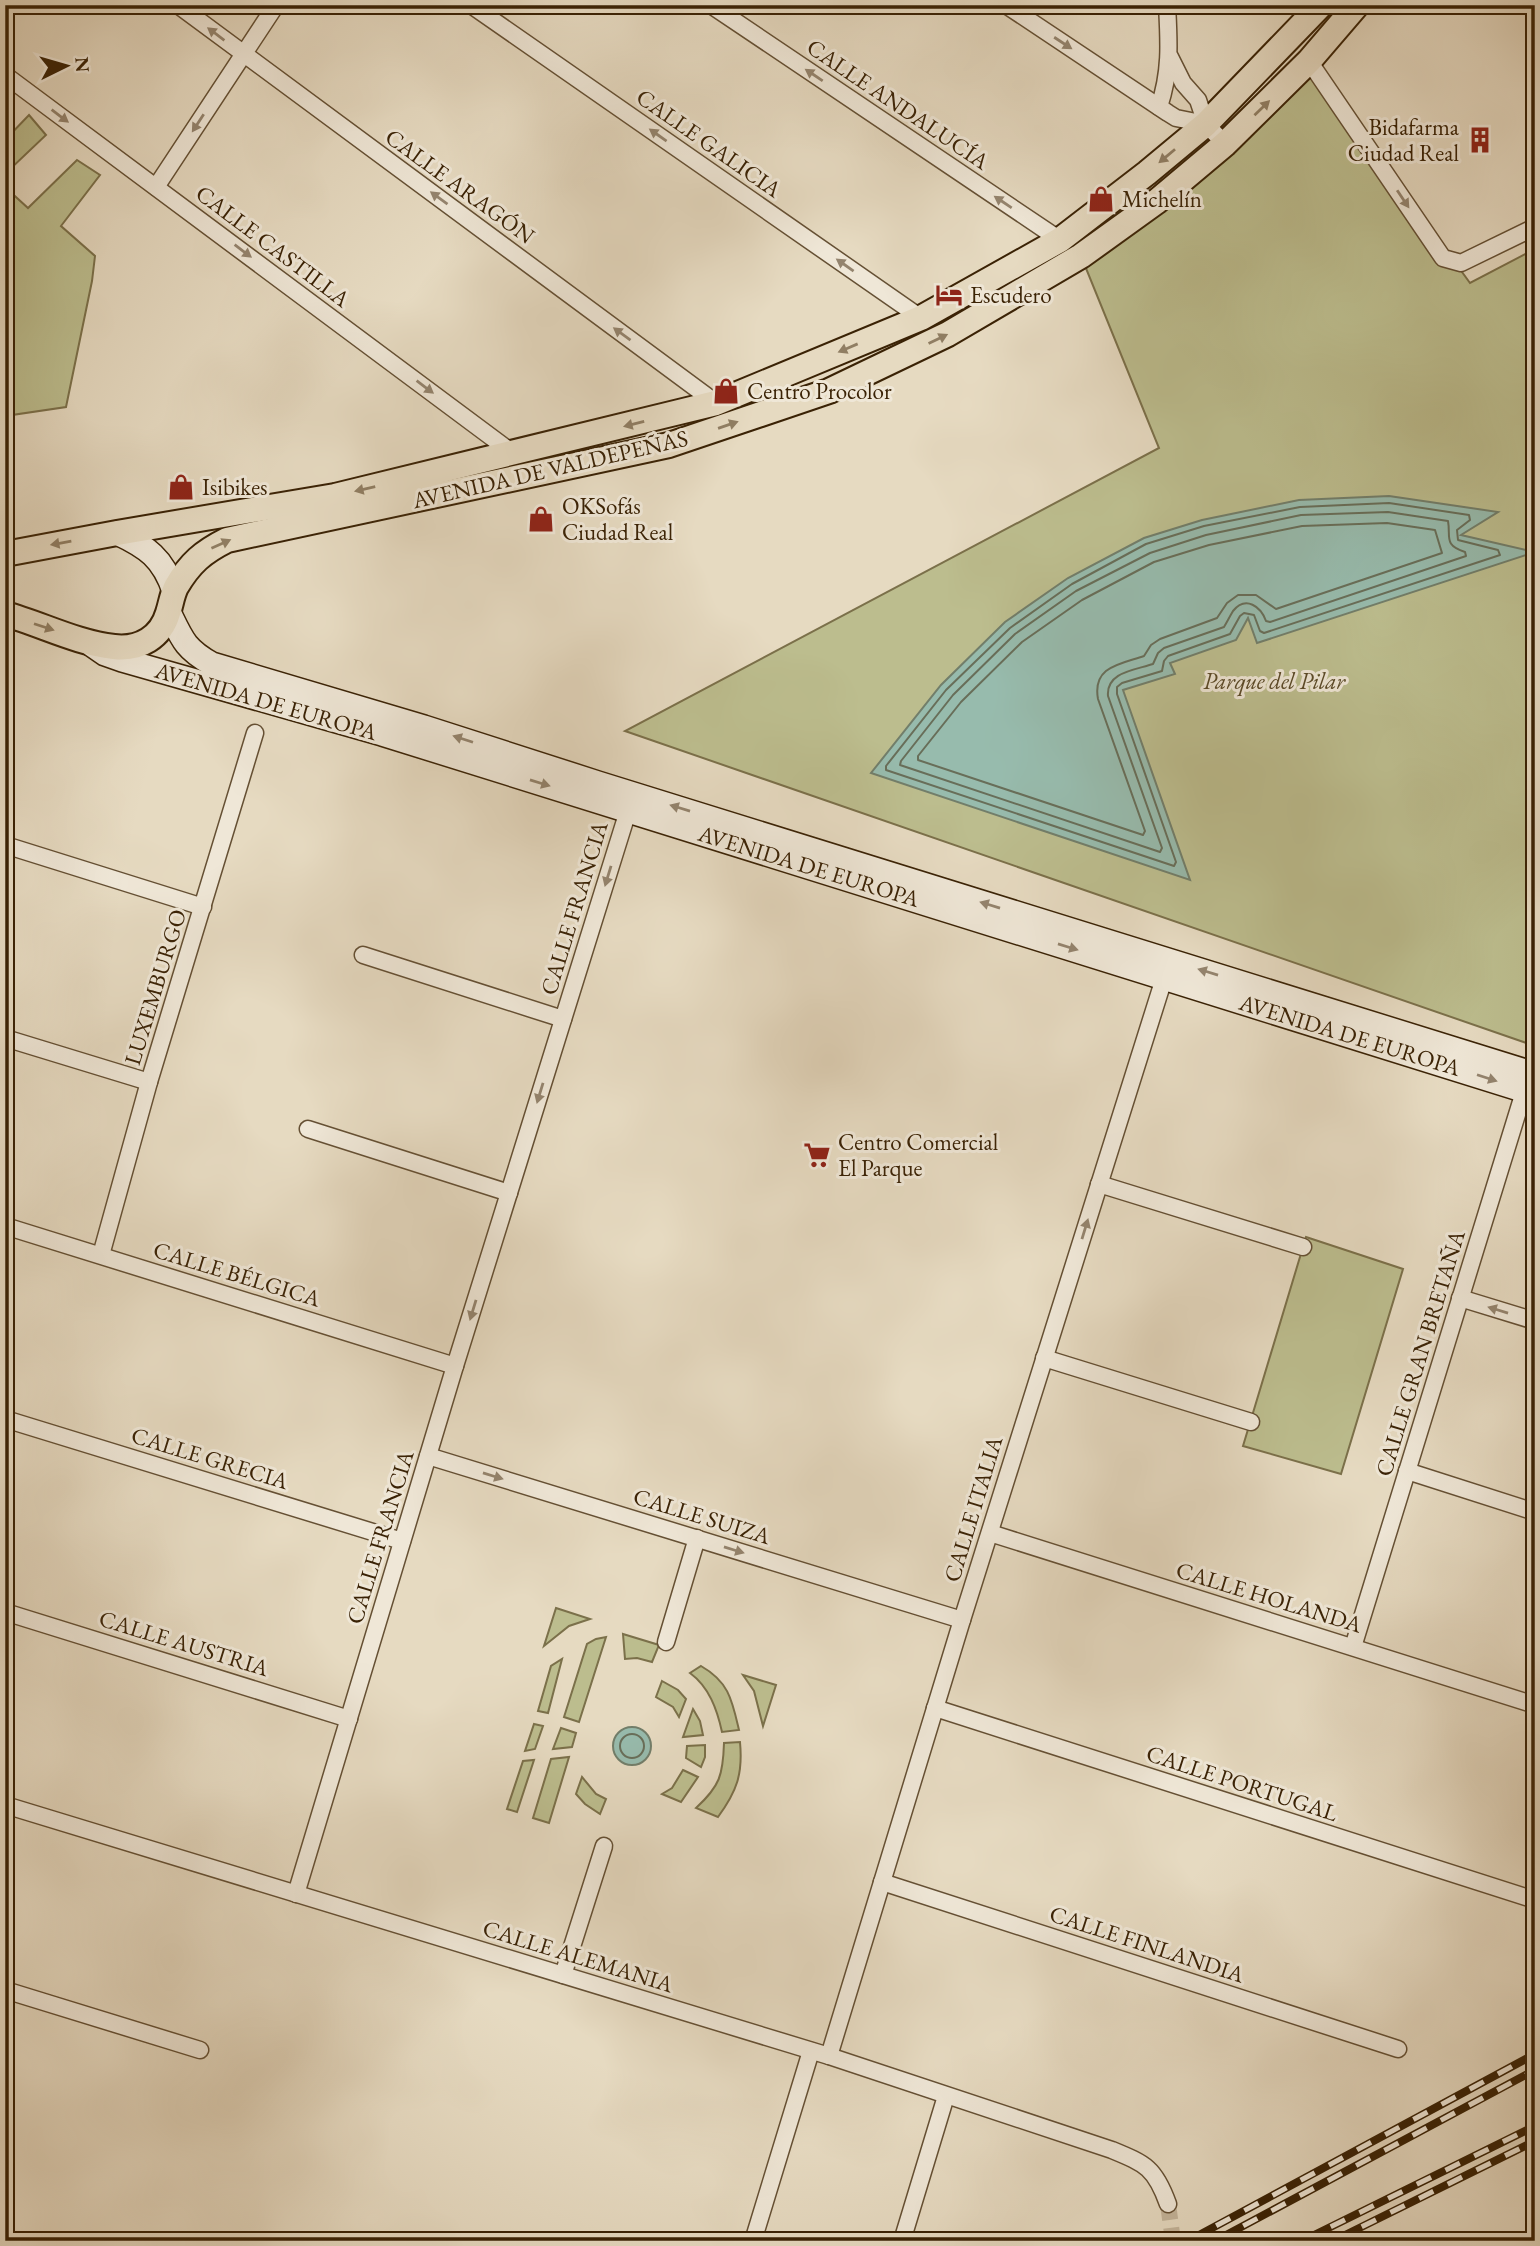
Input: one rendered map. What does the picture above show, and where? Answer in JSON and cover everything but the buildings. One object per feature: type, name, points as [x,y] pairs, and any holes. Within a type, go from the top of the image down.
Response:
[{"type":"main road","name":"AVENIDA DE VALDEPEÑAS","points":[[5,554],[335,496],[716,403],[921,318],[1060,240],[1147,173],[1206,124],[1321,5]]},
{"type":"main road","name":"AVENIDA DE VALDEPEÑAS","points":[[5,614],[83,640],[129,648],[155,637],[164,624],[171,601],[187,569],[204,552],[227,540],[668,446],[829,391],[948,334],[1081,256],[1156,202],[1225,144],[1309,61],[1357,5]]},
{"type":"main road","name":"AVENIDA DE EUROPA","points":[[117,533],[135,541],[163,563],[182,639],[193,653],[212,664],[425,727],[1167,969],[1531,1083]]},
{"type":"main road","name":"AVENIDA DE EUROPA","points":[[83,640],[105,654],[122,660],[382,734],[628,811],[1167,969]]},
{"type":"street","name":"CALLE ARAGÓN","points":[[178,5],[716,403]]},
{"type":"street","points":[[156,187],[276,5]]},
{"type":"street","name":"CALLE GALICIA","points":[[471,5],[921,318]]},
{"type":"street","name":"CALLE ANDALUCÍA","points":[[711,5],[1060,240]]},
{"type":"street","points":[[1006,5],[1176,118],[1206,124]]},
{"type":"street","points":[[1160,107],[1170,57],[1167,5]]},
{"type":"street","points":[[1170,57],[1183,83],[1198,100],[1206,124],[1225,144]]},
{"type":"street","points":[[1309,61],[1443,258],[1461,263],[1535,226]]},
{"type":"street","name":"CALLE CASTILLA","points":[[5,75],[514,454]]},
{"type":"street","name":"LUXEMBURGO","points":[[101,1255],[149,1082],[255,733]]},
{"type":"street","name":"CALLE FRANCIA","points":[[296,1894],[455,1366],[628,811]]},
{"type":"street","points":[[5,845],[203,907]]},
{"type":"street","name":"CALLE FRANCIA","points":[[363,955],[564,1018]]},
{"type":"street","name":"CALLE ITALIA","points":[[829,2056],[962,1620],[1167,969]]},
{"type":"street","points":[[5,1038],[149,1082]]},
{"type":"street","name":"CALLE GRAN BRETAÑA","points":[[1353,1647],[1460,1298],[1531,1083]]},
{"type":"street","points":[[308,1129],[509,1193]]},
{"type":"street","points":[[1099,1184],[1303,1248]]},
{"type":"street","name":"CALLE BÉLGICA","points":[[5,1226],[455,1366]]},
{"type":"street","points":[[1460,1298],[1535,1321]]},
{"type":"street","points":[[1044,1359],[1251,1422]]},
{"type":"street","name":"CALLE GRECIA","points":[[5,1419],[402,1541]]},
{"type":"street","name":"CALLE SUIZA","points":[[428,1456],[962,1620]]},
{"type":"street","points":[[1407,1471],[1535,1512]]},
{"type":"street","name":"CALLE HOLANDA","points":[[990,1533],[1535,1705]]},
{"type":"street","points":[[666,1642],[697,1538]]},
{"type":"street","name":"CALLE AUSTRIA","points":[[5,1612],[349,1718]]},
{"type":"street","name":"CALLE PORTUGAL","points":[[935,1708],[1535,1900]]},
{"type":"street","name":"CALLE ALEMANIA","points":[[5,1805],[829,2056],[1135,2160],[1151,2169],[1168,2204]]},
{"type":"street","points":[[563,1975],[604,1846]]},
{"type":"street","name":"CALLE FINLANDIA","points":[[882,1882],[1398,2049]]},
{"type":"street","points":[[5,1990],[200,2050]]},
{"type":"street","points":[[753,2241],[811,2051]]},
{"type":"street","points":[[902,2241],[946,2096]]},
{"type":"green space","name":"Parque del Pilar","points":[[1309,61],[1470,283],[1535,249],[1535,1046],[625,731],[1159,448],[1081,256]]},
{"type":"green space","points":[[29,115],[46,135],[5,174],[5,140]]},
{"type":"green space","points":[[77,160],[100,175],[61,226],[95,256],[66,407],[5,416],[5,187],[28,208]]},
{"type":"green space","points":[[1306,1237],[1403,1269],[1341,1474],[1243,1446]]},
{"type":"green space","points":[[556,1608],[590,1619],[569,1626],[544,1646]]},
{"type":"green space","points":[[623,1634],[659,1645],[652,1662],[637,1658],[625,1659]]},
{"type":"green space","points":[[606,1637],[579,1722],[564,1717],[587,1644]]},
{"type":"green space","points":[[562,1659],[548,1713],[538,1711],[551,1666]]},
{"type":"green space","points":[[701,1666],[718,1679],[728,1693],[739,1730],[722,1732],[711,1699],[690,1673]]},
{"type":"green space","points":[[743,1675],[776,1685],[763,1726],[754,1691]]},
{"type":"green space","points":[[662,1681],[678,1690],[686,1699],[679,1717],[673,1707],[656,1697]]},
{"type":"green space","points":[[693,1709],[700,1721],[703,1735],[683,1737]]},
{"type":"green space","points":[[534,1724],[543,1726],[535,1749],[525,1751]]},
{"type":"green space","points":[[561,1728],[576,1733],[572,1747],[553,1749]]},
{"type":"green space","points":[[740,1742],[737,1782],[725,1808],[718,1817],[696,1808],[719,1779],[724,1743]]},
{"type":"green space","points":[[705,1745],[705,1757],[701,1767],[686,1758],[687,1746]]},
{"type":"green space","points":[[569,1757],[549,1823],[533,1818],[551,1759]]},
{"type":"green space","points":[[534,1760],[517,1812],[507,1809],[523,1761]]},
{"type":"green space","points":[[683,1770],[698,1777],[681,1802],[662,1794],[672,1788]]},
{"type":"green space","points":[[582,1777],[596,1794],[606,1799],[600,1814],[576,1794]]},
{"type":"water","points":[[1389,496],[1498,512],[1461,535],[1535,552],[1257,643],[1248,618],[1236,640],[1170,663],[1175,674],[1123,690],[1190,880],[871,773],[941,685],[1005,622],[1068,578],[1144,538],[1202,520],[1299,500]]},
{"type":"water","points":[[632,1727],[645,1733],[651,1746],[645,1759],[632,1765],[619,1759],[613,1746],[619,1733]]},
{"type":"tunnel","points":[[1168,2204],[1173,2241]]},
{"type":"railway","points":[[1188,2241],[1535,2054]]},
{"type":"railway","points":[[1215,2241],[1535,2070]]},
{"type":"railway","points":[[1302,2241],[1535,2126]]},
{"type":"railway","points":[[1333,2241],[1535,2141]]},
{"type":"place","name":"Bidafarma Ciudad Real","points":[[1480,140]]},
{"type":"place","name":"Michelín","points":[[1101,199]]},
{"type":"place","name":"Escudero","points":[[949,295]]},
{"type":"place","name":"Centro Procolor","points":[[726,391]]},
{"type":"place","name":"Isibikes","points":[[181,487]]},
{"type":"place","name":"OKSofás Ciudad Real","points":[[541,519]]},
{"type":"place","name":"Centro Comercial El Parque","points":[[817,1155]]}]
